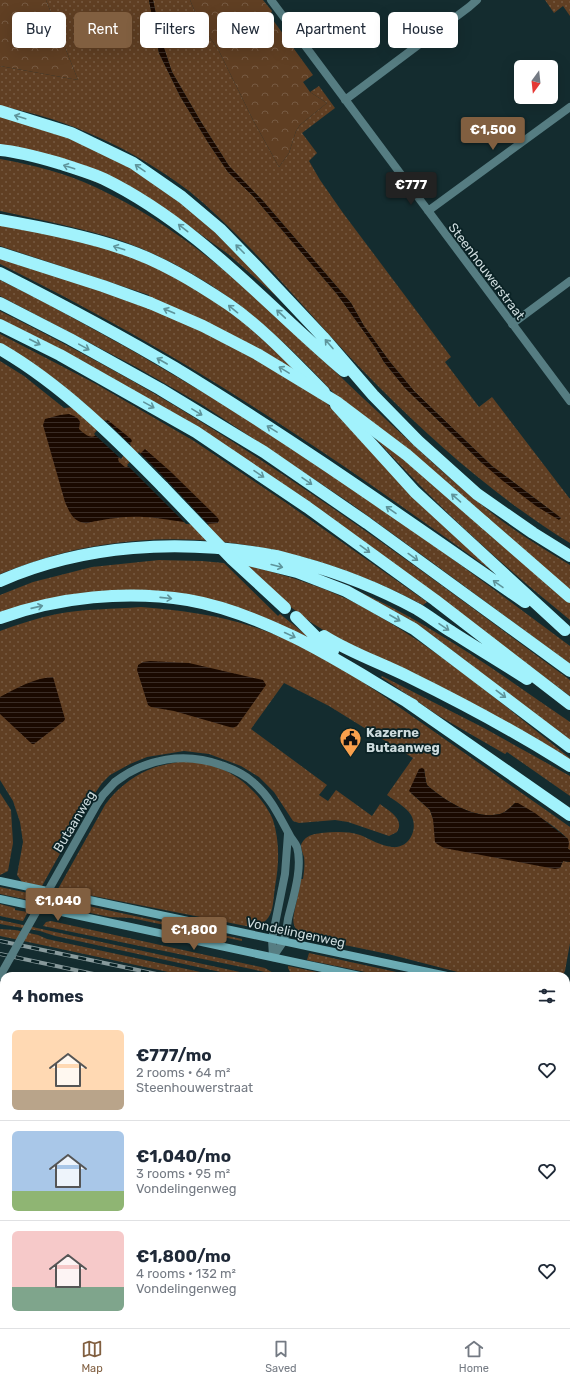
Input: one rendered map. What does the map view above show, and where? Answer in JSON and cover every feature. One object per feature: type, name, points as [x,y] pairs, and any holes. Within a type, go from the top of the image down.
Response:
[{"type":"highway","points":[[0,111],[71,133],[133,163],[182,197],[220,229],[257,267],[323,337],[373,395],[418,441],[477,494],[532,533],[570,556]]},
{"type":"highway","points":[[0,150],[21,153],[77,169],[103,179],[139,198],[173,220],[206,247],[337,365],[373,395]]},
{"type":"highway","points":[[0,220],[63,232],[122,248],[190,280],[229,305],[275,343],[324,392],[416,492],[567,632]]},
{"type":"highway","points":[[0,253],[103,286],[150,303],[203,326],[257,354],[338,403],[407,455],[570,597]]},
{"type":"highway","points":[[0,273],[90,319],[175,368],[253,417],[387,507],[567,632]]},
{"type":"highway","points":[[0,304],[70,339],[160,389],[264,452],[367,523],[570,671]]},
{"type":"highway","points":[[0,325],[60,355],[196,432],[307,507],[435,600],[570,705]]},
{"type":"highway","points":[[0,349],[52,385],[97,422],[129,452],[232,559],[285,608],[332,641],[350,651],[408,676],[490,718],[570,766]]},
{"type":"highway","points":[[0,580],[52,562],[101,552],[156,546],[200,546],[271,555],[315,566],[346,577],[379,590],[418,609],[452,633],[570,705]]},
{"type":"highway","points":[[156,546],[202,551],[245,559],[297,572],[346,591],[414,629],[570,747]]},
{"type":"highway","points":[[0,618],[59,602],[97,597],[146,595],[189,600],[229,611],[295,637],[413,705]]},
{"type":"highway","points":[[296,616],[323,644],[570,814]]},
{"type":"main road","name":"Vondelingenweg","points":[[0,881],[428,972]]},
{"type":"main road","points":[[0,899],[342,972]]},
{"type":"street","name":"Steenhouwerstraat","points":[[271,0],[570,401]]},
{"type":"street","points":[[345,100],[477,0]]},
{"type":"street","points":[[428,211],[570,107]]},
{"type":"street","points":[[512,324],[570,281]]},
{"type":"street","name":"Butaanweg","points":[[2,972],[93,810],[103,795],[116,782],[135,770],[161,760],[182,758],[207,760],[234,769],[255,783],[273,805],[288,834],[298,877],[283,942],[273,957]]},
{"type":"street","name":"Butaanweg","points":[[273,957],[272,939],[292,846]]},
{"type":"green space","points":[[0,0],[46,0],[51,12],[12,12],[12,48],[65,48],[78,80],[0,66]]},
{"type":"green space","points":[[46,0],[149,0],[151,12],[140,12],[140,48],[158,48],[159,53],[180,96],[228,172],[253,196],[337,294],[384,362],[405,388],[482,463],[561,518],[492,466],[414,391],[390,362],[364,326],[351,303],[263,201],[229,166],[172,72],[164,48],[209,48],[209,36],[219,51],[253,120],[279,167],[289,153],[296,131],[300,125],[327,103],[310,92],[319,86],[335,108],[302,133],[317,153],[309,161],[343,213],[451,357],[445,362],[479,407],[492,397],[570,499],[570,543],[519,509],[494,490],[424,431],[363,371],[248,246],[189,191],[146,162],[99,138],[51,119],[0,106],[0,66],[78,80],[65,48],[66,12],[51,12]]},
{"type":"green space","points":[[153,0],[190,0],[195,12],[155,12]]},
{"type":"green space","points":[[190,0],[263,0],[272,11],[217,12],[217,48],[209,36],[209,12],[195,12]]},
{"type":"green space","points":[[545,0],[570,0],[570,16],[563,6],[554,13]]},
{"type":"green space","points":[[274,21],[282,32],[282,48],[293,48],[313,75],[303,82],[310,92],[327,103],[300,125],[296,131],[289,153],[279,167],[253,120],[217,48],[274,48]]},
{"type":"green space","points":[[0,116],[77,140],[121,160],[206,221],[291,309],[228,254],[165,209],[0,145]]},
{"type":"green space","points":[[0,159],[49,170],[95,187],[135,208],[174,232],[246,288],[434,464],[463,489],[512,528],[570,565],[570,620],[464,529],[424,490],[306,365],[253,316],[224,294],[177,265],[122,241],[77,228],[0,211]]},
{"type":"green space","points":[[0,222],[92,242],[156,266],[226,307],[267,341],[340,417],[493,570],[492,571],[336,461],[214,382],[144,340],[0,264],[0,256],[145,305],[149,295],[0,246]]},
{"type":"green space","points":[[0,280],[44,302],[131,350],[237,411],[420,535],[570,646],[570,664],[350,503],[204,406],[136,367],[0,296]]},
{"type":"green space","points":[[0,311],[79,351],[156,394],[299,485],[391,549],[570,680],[570,696],[309,503],[0,321]]},
{"type":"green space","points":[[0,334],[96,384],[194,441],[285,502],[427,602],[423,605],[347,571],[307,558],[227,542],[185,539],[144,540],[89,547],[50,556],[0,574],[0,361],[24,376],[64,408],[88,406],[56,380],[0,344]]},
{"type":"green space","points":[[159,560],[224,563],[278,616],[280,614],[320,646],[288,629],[130,592],[0,614],[0,595],[33,582],[92,567]]},
{"type":"green space","points":[[246,565],[290,577],[319,587],[361,606],[389,622],[443,658],[494,697],[570,758],[570,761],[341,641],[312,623],[288,605]]},
{"type":"green space","points":[[344,585],[404,614],[432,630],[570,722],[570,742],[436,638],[399,614]]},
{"type":"green space","points":[[141,607],[185,612],[214,616],[243,623],[279,636],[341,668],[381,694],[570,827],[570,850],[568,849],[568,839],[556,828],[515,803],[508,810],[500,814],[490,815],[471,812],[451,803],[427,785],[424,769],[411,793],[430,810],[433,819],[560,868],[563,861],[570,862],[570,943],[564,972],[458,972],[388,954],[306,937],[297,930],[293,919],[300,882],[301,879],[303,879],[304,874],[304,857],[301,845],[303,842],[306,838],[314,834],[340,832],[360,835],[380,844],[392,847],[403,845],[408,841],[413,832],[413,820],[406,809],[387,795],[413,758],[329,706],[284,683],[251,729],[327,785],[319,795],[328,801],[336,790],[372,816],[380,804],[398,819],[399,827],[397,832],[389,836],[348,822],[335,820],[299,823],[293,821],[274,792],[259,777],[241,766],[209,754],[184,751],[147,757],[110,775],[102,783],[87,805],[42,886],[22,882],[17,875],[23,842],[20,822],[13,801],[0,780],[0,631],[43,617],[67,612]]},
{"type":"green space","points":[[382,676],[484,728],[570,776],[570,796],[507,752],[505,754],[439,716],[381,677]]},
{"type":"green space","points":[[178,762],[202,763],[228,772],[248,786],[266,806],[270,813],[277,837],[278,854],[273,906],[267,920],[256,928],[58,889],[105,805],[114,795],[130,780],[142,773],[155,767]]},
{"type":"green space","points":[[0,793],[11,810],[13,843],[8,871],[0,875]]},
{"type":"green space","points":[[0,887],[242,939],[242,941],[131,918],[110,917],[0,894]]},
{"type":"green space","points":[[0,904],[15,908],[15,910],[28,912],[23,921],[0,916]]},
{"type":"green space","points":[[0,920],[240,972],[221,972],[55,936],[40,931],[0,924]]},
{"type":"green space","points":[[51,921],[265,968],[272,972],[265,972],[43,926],[46,922]]},
{"type":"green space","points":[[0,929],[15,930],[38,935],[47,939],[200,972],[168,972],[0,936]]},
{"type":"green space","points":[[309,953],[397,972],[366,972],[307,960]]},
{"type":"green space","points":[[288,966],[317,972],[290,972]]},
{"type":"shaded area","points":[[149,0],[153,0],[155,12],[151,12]]},
{"type":"shaded area","points":[[158,48],[164,48],[172,72],[229,166],[263,201],[351,303],[364,326],[390,362],[414,391],[492,466],[561,518],[559,520],[536,506],[482,463],[405,388],[384,362],[337,294],[253,196],[228,172],[180,96],[159,53]]},
{"type":"shaded area","points":[[69,414],[79,420],[79,429],[84,434],[92,437],[98,433],[107,420],[109,421],[132,441],[118,459],[119,462],[127,467],[145,449],[217,517],[219,520],[218,523],[190,523],[138,517],[114,518],[88,523],[77,521],[72,516],[65,502],[43,425],[45,419]]},
{"type":"shaded area","points":[[143,662],[189,663],[263,680],[266,685],[237,726],[233,728],[148,705],[137,670],[138,665]]},
{"type":"shaded area","points":[[53,677],[65,719],[34,744],[32,744],[0,714],[0,697],[32,681]]},
{"type":"shaded area","points":[[419,769],[424,769],[427,785],[451,803],[471,812],[490,815],[500,814],[515,803],[518,803],[535,813],[568,839],[570,862],[563,861],[560,868],[555,869],[444,848],[437,844],[435,842],[433,819],[430,810],[409,791]]},
{"type":"pier","points":[[105,420],[131,445],[121,459],[94,434]]},
{"type":"pier","points":[[139,452],[209,525],[186,524],[127,465]]},
{"type":"railway","points":[[0,941],[147,972]]},
{"type":"railway","points":[[0,954],[84,972]]},
{"type":"place","name":"Kazerne Butaanweg","points":[[350,758]]}]
